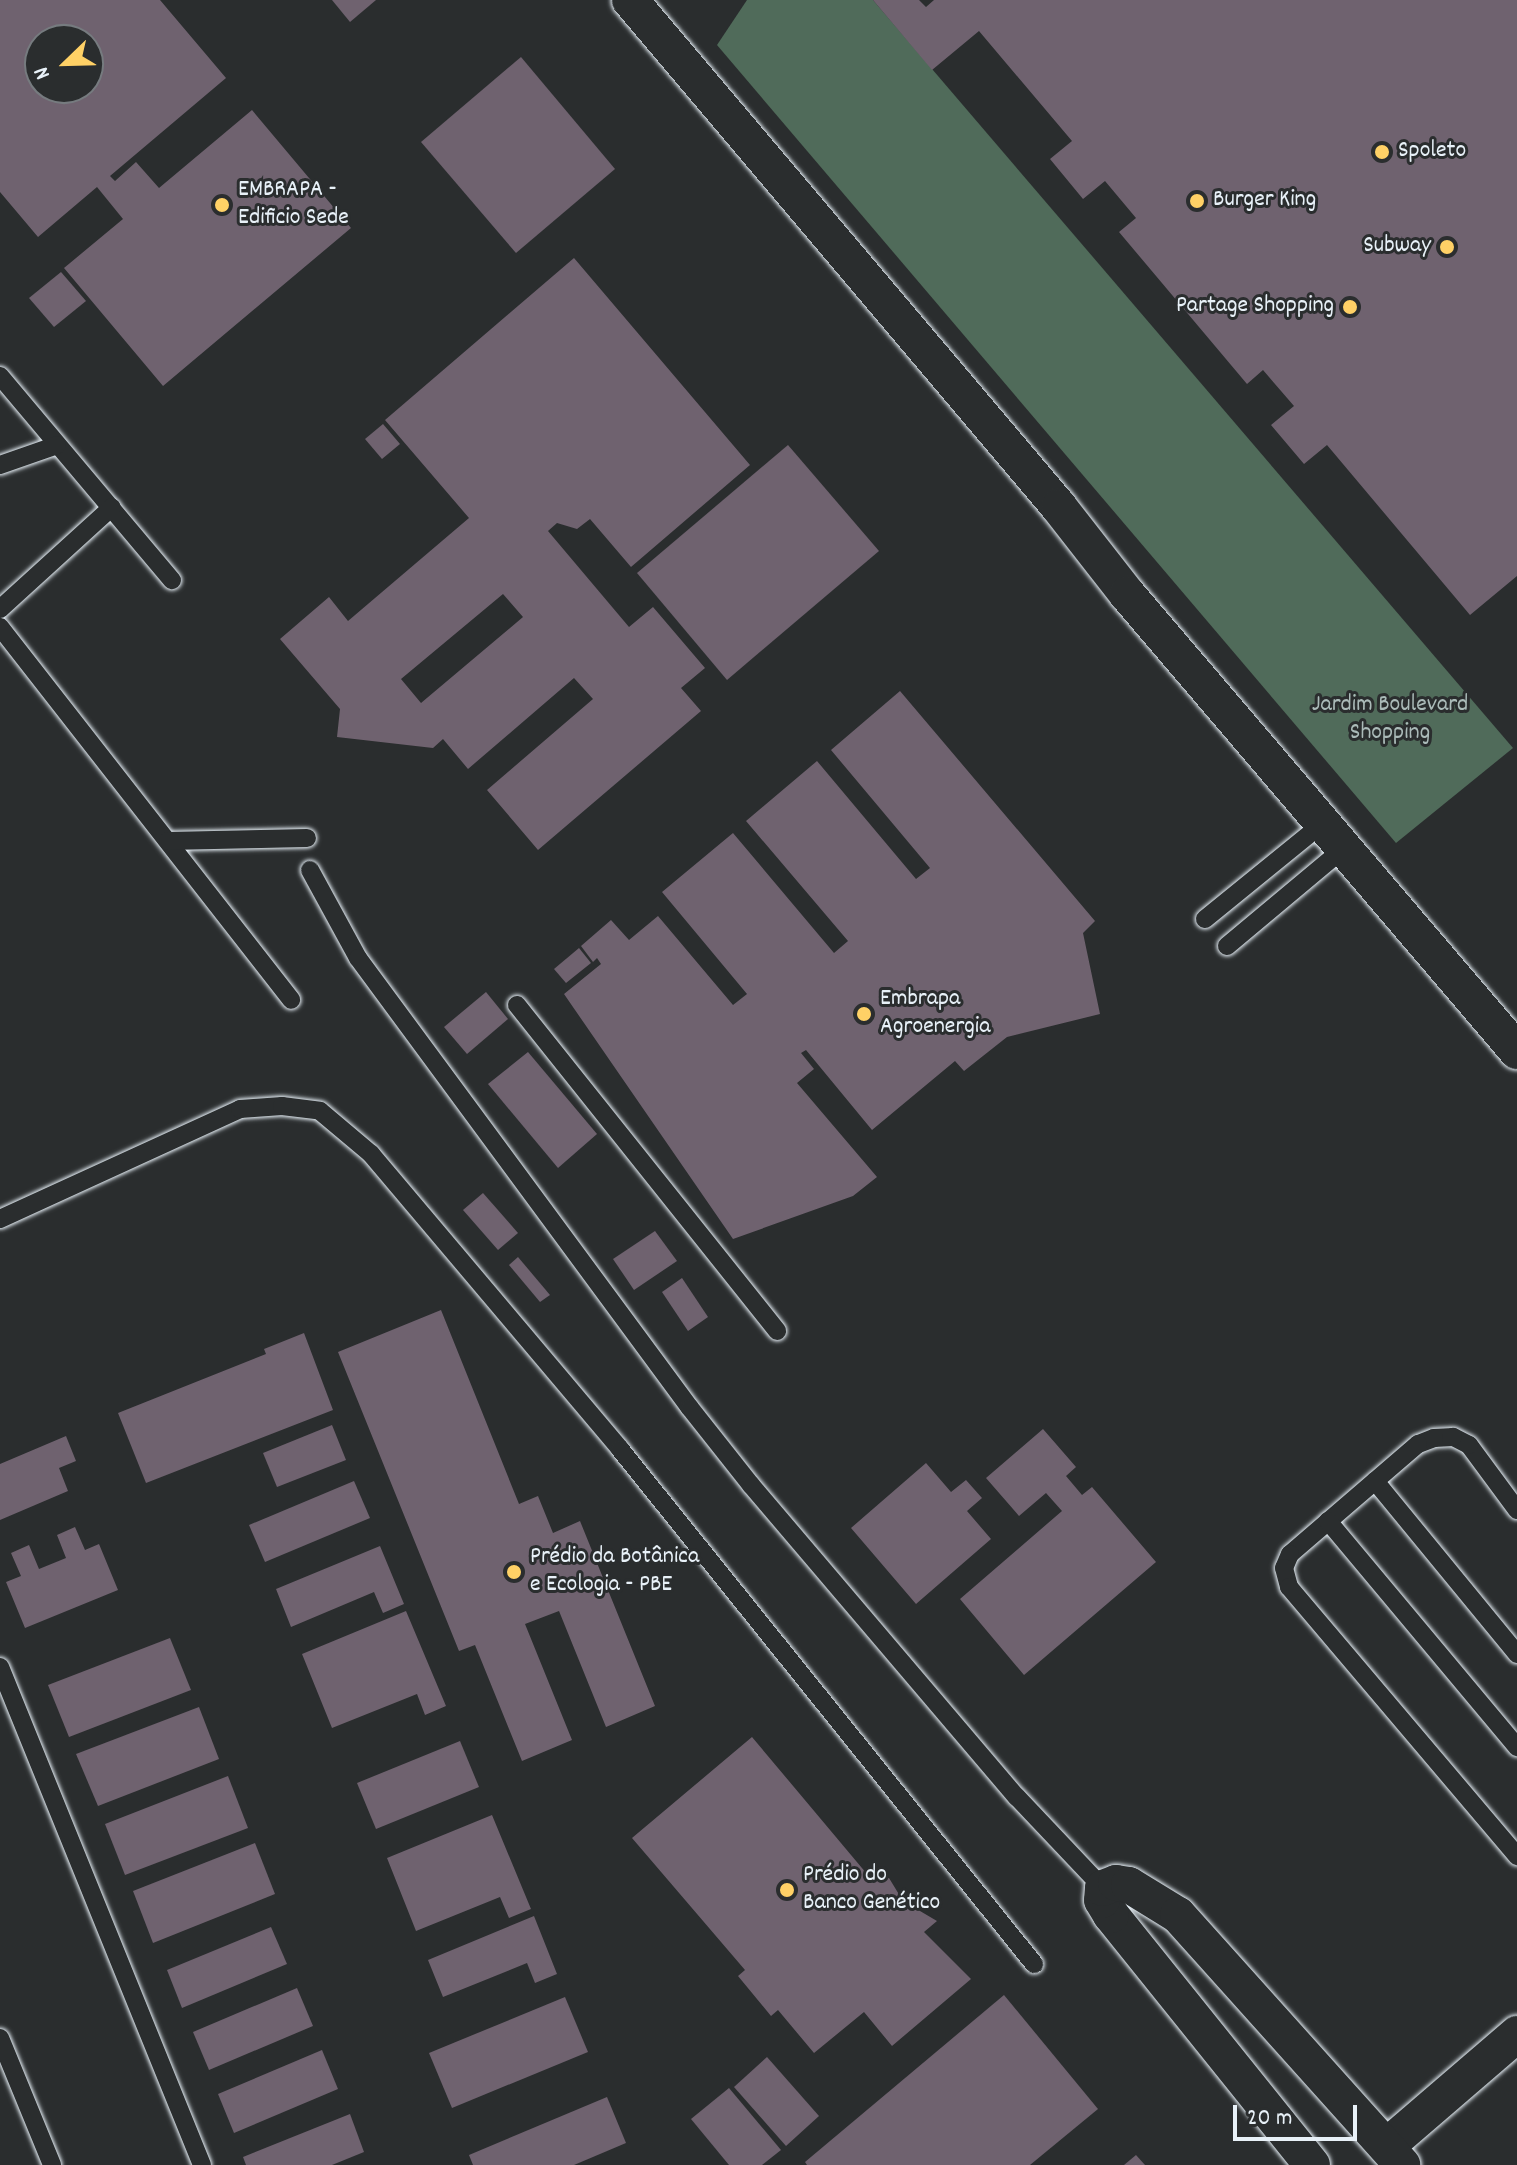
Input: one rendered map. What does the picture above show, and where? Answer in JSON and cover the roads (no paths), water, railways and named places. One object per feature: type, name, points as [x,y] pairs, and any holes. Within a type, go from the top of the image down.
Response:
[{"type":"street","points":[[643,4],[1059,507],[1127,594],[1334,835],[1502,1022],[1517,1051]]},
{"type":"street","points":[[1312,2165],[1111,1915],[1102,1900],[1103,1888],[1116,1883],[1129,1885],[1178,1915],[1395,2156],[1517,2034]]},
{"type":"lane","points":[[0,376],[172,580]]},
{"type":"lane","points":[[0,465],[57,445]]},
{"type":"lane","points":[[0,609],[112,507]]},
{"type":"lane","points":[[0,627],[291,1000]]},
{"type":"lane","points":[[1205,919],[1334,835]]},
{"type":"lane","points":[[1227,946],[1334,835]]},
{"type":"lane","points":[[168,841],[307,838]]},
{"type":"lane","points":[[310,870],[358,958],[690,1408],[751,1485],[1017,1797],[1103,1888]]},
{"type":"lane","points":[[517,1005],[777,1331]]},
{"type":"lane","points":[[0,1219],[240,1109],[282,1106],[320,1111],[371,1154],[620,1449],[1034,1964]]},
{"type":"lane","points":[[1517,1510],[1469,1445],[1453,1437],[1418,1444],[1290,1554],[1284,1568],[1289,1587],[1517,1856]]},
{"type":"lane","points":[[1375,1481],[1517,1654]]},
{"type":"lane","points":[[1328,1521],[1517,1747]]},
{"type":"lane","points":[[0,1667],[202,2165]]},
{"type":"lane","points":[[0,2038],[52,2165]]},
{"type":"place","name":"Spoleto","points":[[1382,152]]},
{"type":"place","name":"Burger King","points":[[1197,201]]},
{"type":"place","name":"EMBRAPA - Edificio Sede","points":[[222,205]]},
{"type":"place","name":"Subway","points":[[1447,247]]},
{"type":"place","name":"Partage Shopping","points":[[1350,307]]},
{"type":"place","name":"Embrapa Agroenergia","points":[[864,1014]]},
{"type":"place","name":"Prédio da Botânica e Ecologia - PBE","points":[[514,1572]]},
{"type":"place","name":"Prédio do Banco Genético","points":[[787,1890]]},
{"type":"park label","name":"Jardim Boulevard Shopping","points":[[1390,720]]}]
